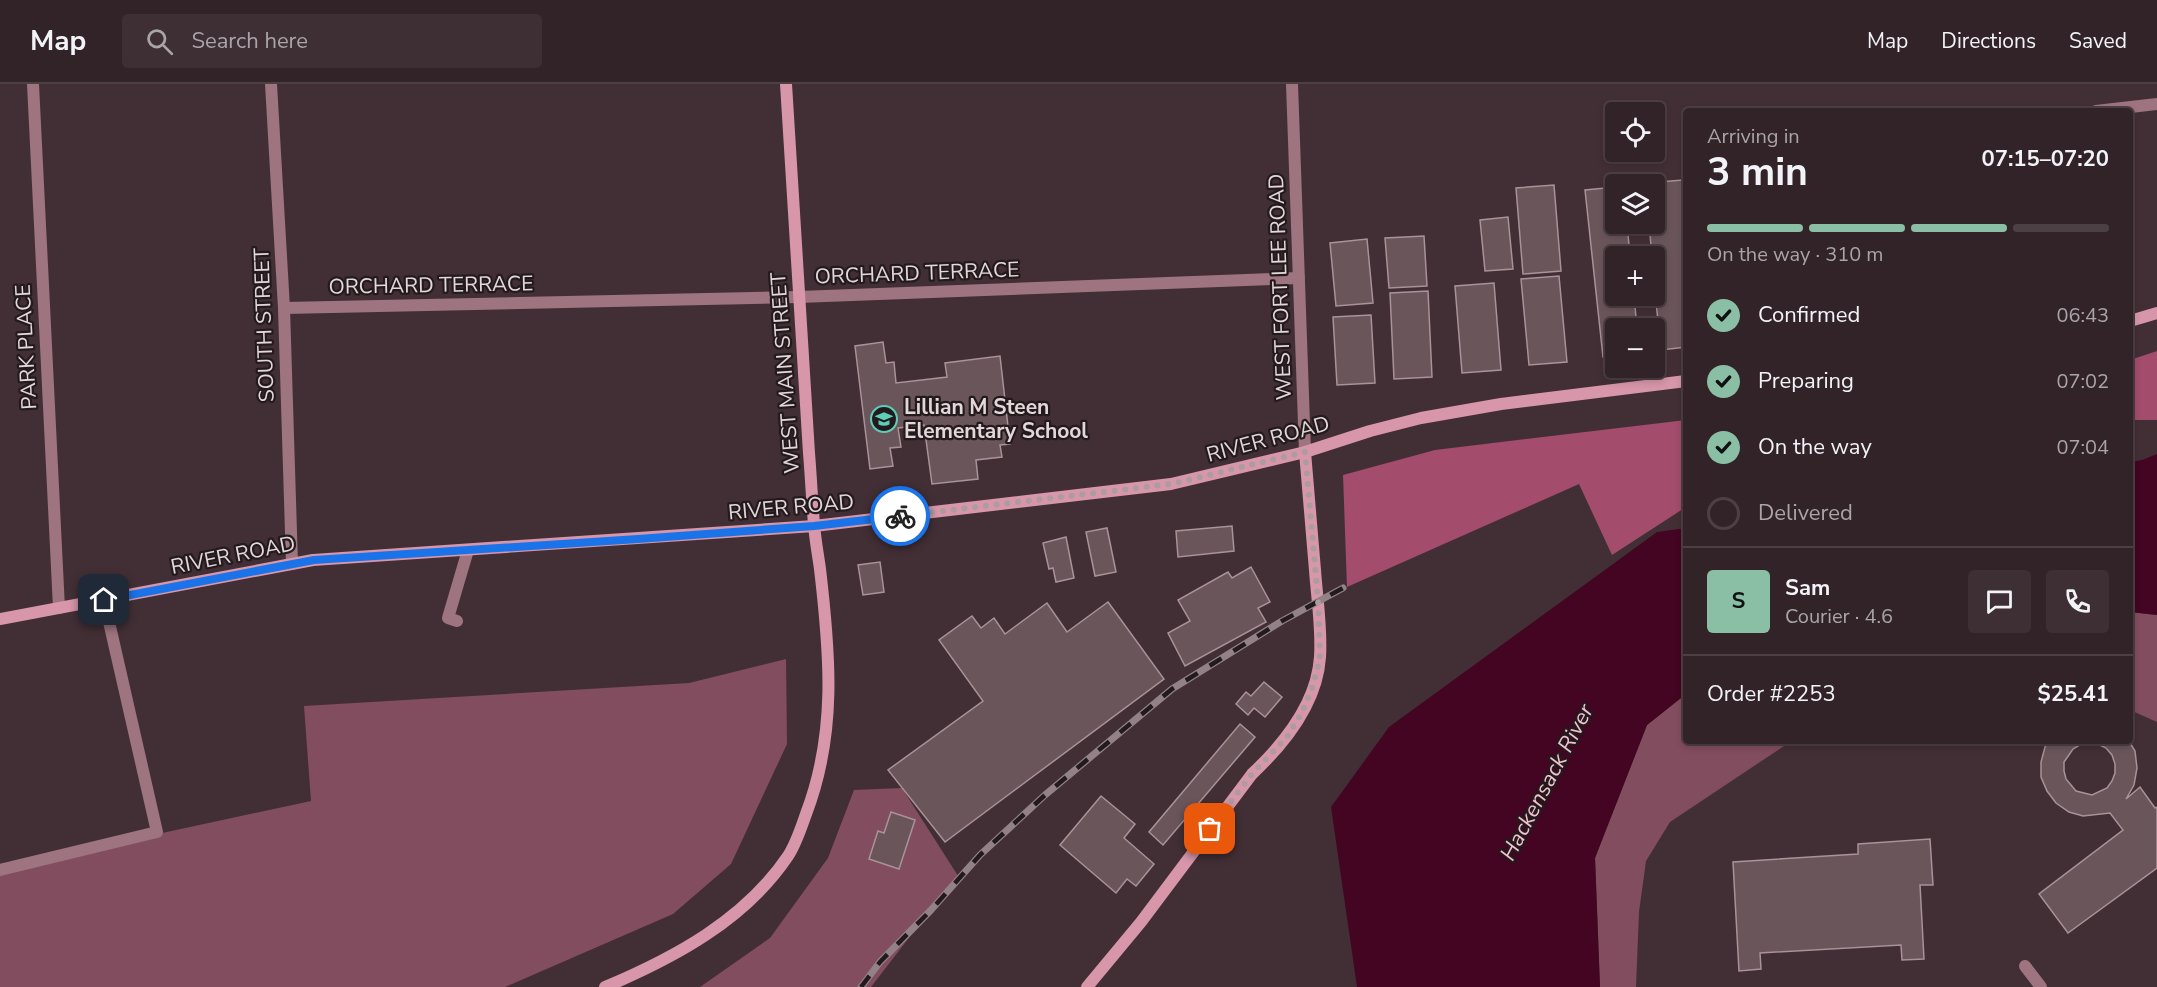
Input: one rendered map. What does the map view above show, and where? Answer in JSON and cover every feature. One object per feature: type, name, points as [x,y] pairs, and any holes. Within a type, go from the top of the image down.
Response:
[{"type":"main road","name":"WEST MAIN STREET","points":[[605,987],[648,969],[685,949],[720,925],[752,897],[789,854],[819,779],[827,733],[829,675],[826,626],[814,526],[786,84]]},
{"type":"main road","points":[[2133,320],[2157,313]]},
{"type":"main road","name":"RIVER ROAD","points":[[0,620],[314,560],[814,526],[1171,484],[1305,452],[1370,431],[1440,414],[1683,381]]},
{"type":"main road","name":"WEST FORT LEE ROAD","points":[[1087,987],[1140,922],[1252,774],[1287,737],[1302,712],[1312,688],[1320,659],[1318,600],[1305,452]]},
{"type":"street","name":"PARK PLACE","points":[[33,84],[59,608]]},
{"type":"street","name":"SOUTH STREET","points":[[271,84],[284,308],[292,564]]},
{"type":"street","name":"WEST FORT LEE ROAD","points":[[1292,84],[1305,452]]},
{"type":"street","points":[[2122,108],[2157,104]]},
{"type":"street","name":"ORCHARD TERRACE","points":[[284,308],[799,297],[1299,278]]},
{"type":"street","points":[[458,621],[448,618],[468,550]]},
{"type":"street","points":[[0,870],[157,832],[104,600]]},
{"type":"street","points":[[2025,966],[2041,987]]},
{"type":"shaded area","points":[[2157,351],[2157,420],[2133,420],[2133,359]]},
{"type":"shaded area","points":[[1683,420],[1683,509],[1612,555],[1579,484],[1347,587],[1343,475],[1435,450]]},
{"type":"shaded area","points":[[2133,612],[2157,615],[2157,722],[2133,711]]},
{"type":"shaded area","points":[[786,659],[787,744],[731,864],[673,914],[505,987],[0,987],[0,868],[311,801],[304,706],[689,683]]},
{"type":"shaded area","points":[[1683,696],[1683,744],[1787,744],[1670,822],[1646,861],[1639,912],[1636,987],[1600,987],[1595,858],[1647,725]]},
{"type":"shaded area","points":[[902,788],[960,879],[918,926],[871,987],[700,987],[770,938],[828,858],[854,790]]},
{"type":"water","points":[[2157,454],[2157,615],[2133,612],[2133,462]]},
{"type":"water","name":"Hackensack River","points":[[1683,528],[1683,696],[1647,725],[1595,858],[1600,987],[1357,987],[1331,807],[1389,727],[1657,532]]},
{"type":"building","points":[[1683,180],[1683,347],[1665,350],[1665,318],[1658,318],[1656,306],[1665,306],[1665,246],[1651,246],[1650,234],[1665,234],[1665,181]]},
{"type":"building","points":[[1554,185],[1561,271],[1523,274],[1516,188]]},
{"type":"building","points":[[1605,188],[1605,234],[1628,234],[1629,246],[1605,246],[1605,306],[1635,306],[1636,318],[1605,318],[1605,357],[1603,357],[1585,190]]},
{"type":"building","points":[[1508,217],[1513,269],[1485,271],[1480,220]]},
{"type":"building","points":[[1424,236],[1427,286],[1389,288],[1385,238]]},
{"type":"building","points":[[1367,239],[1373,303],[1336,306],[1330,243]]},
{"type":"building","points":[[1559,276],[1567,362],[1529,365],[1521,279]]},
{"type":"building","points":[[1494,283],[1501,370],[1462,373],[1455,286]]},
{"type":"building","points":[[1428,291],[1432,377],[1394,379],[1390,293]]},
{"type":"building","points":[[1371,315],[1375,383],[1337,385],[1333,317]]},
{"type":"building","points":[[883,342],[886,363],[894,362],[896,383],[947,377],[945,363],[1000,356],[1010,444],[1000,445],[1002,457],[976,460],[978,479],[932,484],[924,425],[898,428],[901,447],[890,448],[893,466],[870,469],[855,346]]},
{"type":"building","points":[[1232,526],[1234,551],[1178,557],[1176,531]]},
{"type":"building","points":[[1107,528],[1116,572],[1095,576],[1086,532]]},
{"type":"building","points":[[1066,537],[1074,578],[1056,582],[1053,568],[1049,569],[1043,543]]},
{"type":"building","points":[[880,562],[884,592],[863,595],[858,565]]},
{"type":"building","points":[[1251,567],[1270,602],[1258,608],[1266,622],[1185,666],[1168,633],[1190,621],[1178,600],[1228,572],[1232,578]]},
{"type":"building","points":[[1108,602],[1164,679],[945,842],[888,770],[983,701],[939,640],[972,616],[981,628],[994,618],[1005,634],[1047,603],[1067,632]]},
{"type":"building","points":[[1264,682],[1282,697],[1265,717],[1254,708],[1248,715],[1236,704],[1246,692],[1251,696]]},
{"type":"building","points":[[1240,724],[1255,737],[1163,845],[1149,832]]},
{"type":"building","points":[[2047,744],[2081,744],[2073,749],[2064,762],[2064,771],[2066,779],[2076,791],[2092,795],[2107,788],[2115,773],[2112,755],[2098,744],[2131,744],[2135,751],[2137,768],[2134,785],[2126,799],[2140,787],[2155,808],[2157,807],[2157,868],[2068,933],[2039,894],[2123,830],[2110,813],[2083,816],[2069,812],[2056,803],[2041,777],[2041,762]]},
{"type":"building","points":[[1101,796],[1135,824],[1124,838],[1154,864],[1136,886],[1127,879],[1116,893],[1060,845]]},
{"type":"building","points":[[891,812],[915,820],[899,869],[869,859],[878,831],[884,833]]},
{"type":"building","points":[[1930,839],[1933,885],[1920,885],[1924,959],[1902,960],[1901,945],[1760,953],[1761,969],[1739,971],[1733,862],[1858,854],[1858,844]]},
{"type":"railway","points":[[861,987],[880,962],[980,855],[1045,795],[1172,689],[1282,621],[1343,588]]},
{"type":"way so far","points":[[900,516],[1171,484],[1305,452],[1318,600],[1320,659],[1302,712],[1287,737],[1252,774],[1210,829]]},
{"type":"place","name":"Lillian M Steen Elementary School","points":[[884,419]]},
{"type":"route","points":[[104,600],[314,560],[814,526],[900,516]]}]
